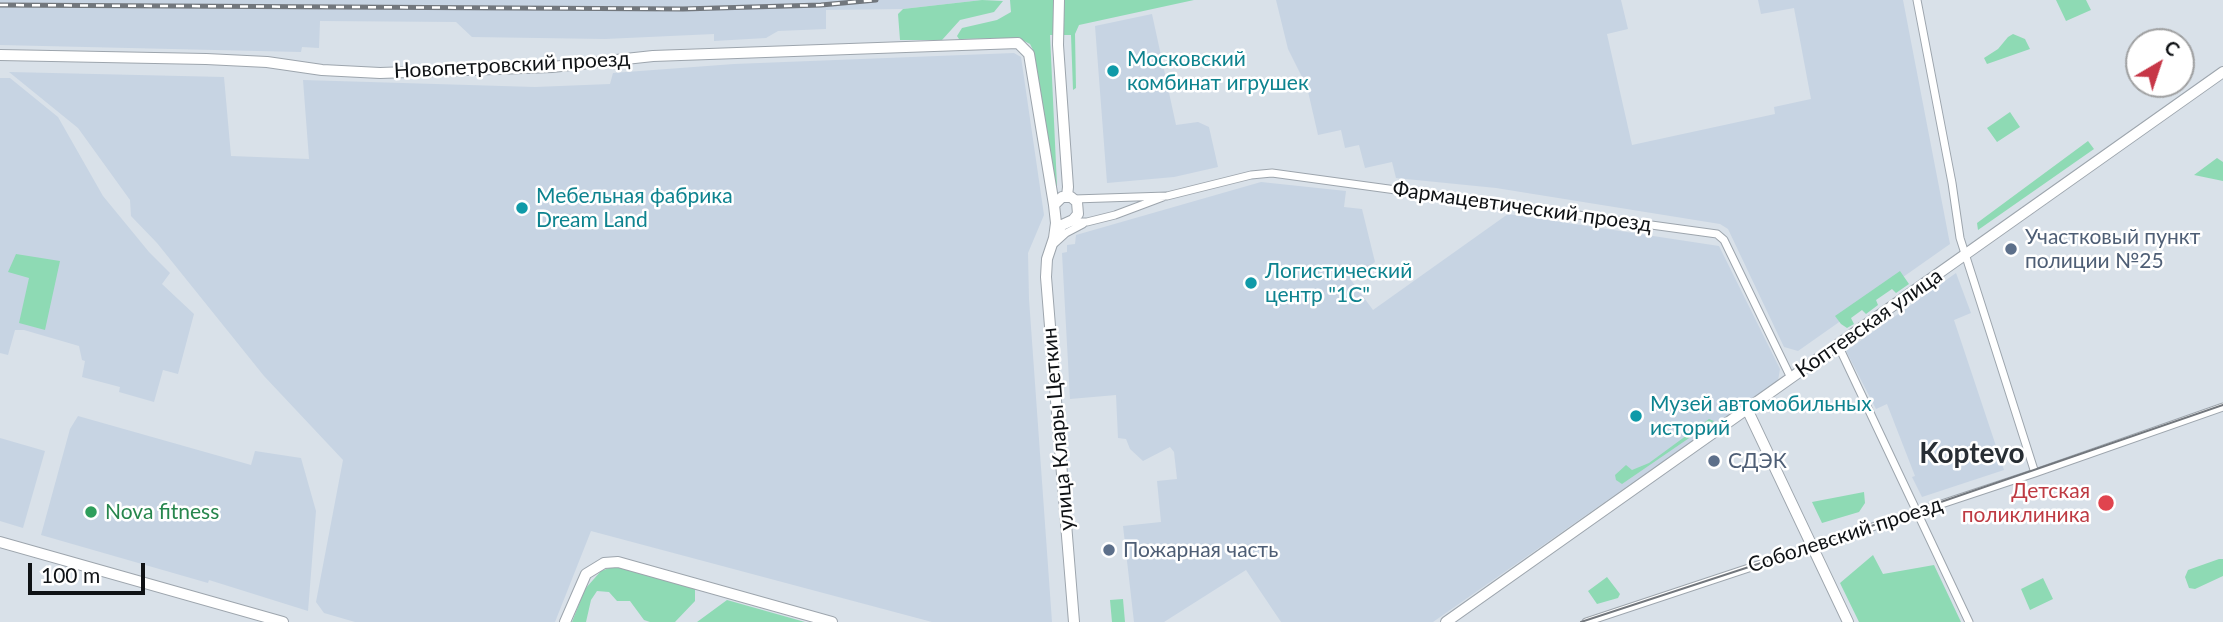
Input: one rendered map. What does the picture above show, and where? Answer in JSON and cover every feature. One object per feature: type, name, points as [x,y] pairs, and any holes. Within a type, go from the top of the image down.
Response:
[{"type":"street","points":[[1059,0],[1058,45],[1068,187],[1070,198],[1079,210],[1076,218],[1061,216],[1059,198],[1070,198]]},
{"type":"street","points":[[1917,0],[1960,238],[2035,473]]},
{"type":"street","name":"Новопетровский проезд","points":[[0,55],[206,59],[380,73],[552,67],[653,56],[1018,43],[1029,54],[1061,216]]},
{"type":"street","name":"Коптевская улица","points":[[1446,622],[2223,72]]},
{"type":"street","name":"Фармацевтический проезд","points":[[1049,252],[1066,233],[1087,222],[1115,215],[1167,195],[1251,175],[1272,173],[1717,234],[1724,240],[1791,378]]},
{"type":"street","name":"Фармацевтический проезд","points":[[1070,198],[1167,195]]},
{"type":"street","name":"Фармацевтический проезд","points":[[1061,216],[1087,222]]},
{"type":"street","name":"улица Клары Цеткин","points":[[1061,216],[1049,252],[1046,277],[1074,622]]},
{"type":"street","points":[[1838,345],[1969,622]]},
{"type":"street","name":"Соболевский проезд","points":[[1586,622],[2035,473],[2223,407]]},
{"type":"street","points":[[1747,409],[1848,622]]},
{"type":"street","points":[[0,542],[282,622]]},
{"type":"street","points":[[565,622],[586,574],[604,563],[618,562],[832,622]]},
{"type":"shaded area","points":[[0,0],[982,0],[903,9],[826,10],[826,29],[778,31],[766,38],[714,41],[714,34],[605,39],[472,37],[456,22],[320,21],[319,48],[302,47],[301,52],[0,45]]},
{"type":"shaded area","points":[[1276,0],[1621,0],[1628,29],[1607,34],[1632,145],[1775,114],[1774,107],[1811,99],[1794,8],[1761,14],[1758,0],[1903,0],[1950,244],[1798,351],[1784,347],[1728,229],[1720,224],[1496,188],[1396,178],[1392,162],[1365,168],[1359,145],[1345,148],[1341,130],[1318,135],[1307,87],[1288,49]]},
{"type":"shaded area","points":[[1152,14],[1176,125],[1198,122],[1209,127],[1218,167],[1174,177],[1107,183],[1095,26]]},
{"type":"shaded area","points":[[1014,53],[1021,57],[1044,215],[1028,253],[1052,622],[932,622],[591,531],[555,622],[355,622],[324,613],[316,602],[343,460],[264,376],[157,243],[131,216],[130,200],[78,128],[9,72],[224,77],[231,156],[309,159],[303,80],[535,87],[610,84],[613,73],[734,64]]},
{"type":"shaded area","points":[[0,78],[10,78],[58,117],[103,196],[170,273],[162,284],[194,314],[178,374],[163,370],[154,402],[119,392],[120,387],[82,377],[85,361],[82,360],[79,346],[24,330],[15,330],[8,355],[0,353]]},
{"type":"shaded area","points":[[1261,182],[1346,191],[1344,207],[1362,209],[1375,262],[1351,280],[1373,310],[1508,214],[1719,246],[1780,369],[1778,381],[1433,622],[1281,622],[1246,570],[1164,622],[1134,622],[1123,526],[1161,522],[1157,481],[1177,479],[1174,452],[1170,447],[1143,461],[1130,449],[1126,439],[1118,438],[1116,395],[1070,399],[1062,253],[1067,252],[1067,245],[1075,244],[1076,235]]},
{"type":"shaded area","points":[[1956,273],[1971,313],[1954,320],[2004,470],[1922,497],[1912,477],[1915,476],[1887,404],[1876,409],[1846,351]]},
{"type":"shaded area","points":[[78,416],[251,465],[255,451],[301,458],[316,511],[308,611],[209,580],[208,583],[41,535],[70,429]]},
{"type":"shaded area","points":[[0,438],[45,451],[23,528],[0,521]]},
{"type":"green space","points":[[982,0],[1003,1],[994,12],[960,20],[942,40],[900,40],[898,14],[903,9]]},
{"type":"green space","points":[[1010,0],[1194,0],[1079,25],[1075,34],[1076,88],[1073,90],[1071,35],[1050,35],[1057,186],[1030,44],[1018,38],[959,39],[957,36],[962,28],[997,20],[1011,12]]},
{"type":"green space","points":[[2056,0],[2086,0],[2091,10],[2066,21]]},
{"type":"green space","points":[[2013,34],[2025,39],[2030,49],[1987,64],[1984,58]]},
{"type":"green space","points":[[2010,112],[2020,127],[1997,142],[1987,128]]},
{"type":"green space","points":[[2088,141],[2094,149],[1978,230],[1977,223]]},
{"type":"green space","points":[[2217,158],[2223,162],[2223,181],[2194,175]]},
{"type":"green space","points":[[16,254],[60,261],[45,330],[19,323],[29,278],[8,272]]},
{"type":"green space","points":[[1900,271],[1909,284],[1896,293],[1892,289],[1876,300],[1878,305],[1866,314],[1862,310],[1851,318],[1854,324],[1847,328],[1841,324],[1835,316]]},
{"type":"green space","points":[[1709,419],[1714,421],[1622,484],[1616,480],[1615,475],[1626,465],[1632,470],[1649,463]]},
{"type":"green space","points":[[1864,492],[1865,503],[1859,512],[1822,523],[1812,502]]},
{"type":"green space","points":[[1873,555],[1883,574],[1934,565],[1961,622],[1859,622],[1840,583]]},
{"type":"green space","points":[[2223,559],[2223,576],[2195,589],[2189,588],[2185,577],[2188,570]]},
{"type":"green space","points":[[612,567],[624,568],[695,589],[695,601],[675,622],[650,622],[644,620],[630,601],[617,601],[609,592],[597,591],[591,600],[586,622],[572,622],[585,589],[601,571]]},
{"type":"green space","points":[[1607,577],[1620,594],[1618,598],[1597,604],[1588,591]]},
{"type":"green space","points":[[2043,578],[2053,599],[2030,610],[2021,589]]},
{"type":"green space","points":[[1123,599],[1125,622],[1112,622],[1110,600]]},
{"type":"green space","points":[[727,600],[805,622],[697,622]]},
{"type":"tram line","points":[[1581,622],[1813,546],[2223,405]]},
{"type":"railway","points":[[0,5],[683,9],[821,5],[876,0]]},
{"type":"place","name":"Московский комбинат игрушек","points":[[1113,71]]},
{"type":"place","name":"Мебельная фабрика Dream Land","points":[[522,208]]},
{"type":"place","name":"Участковый пункт полиции №25","points":[[2011,249]]},
{"type":"place","name":"Логистический центр \"1С\"","points":[[1251,283]]},
{"type":"place","name":"Музей автомобильных историй","points":[[1636,416]]},
{"type":"place","name":"СДЭК","points":[[1714,461]]},
{"type":"place","name":"Детская поликлиника","points":[[2106,503]]},
{"type":"place","name":"Nova fitness","points":[[91,512]]},
{"type":"place","name":"Пожарная часть","points":[[1109,550]]},
{"type":"district","name":"Koptevo","points":[[1972,454]]}]
